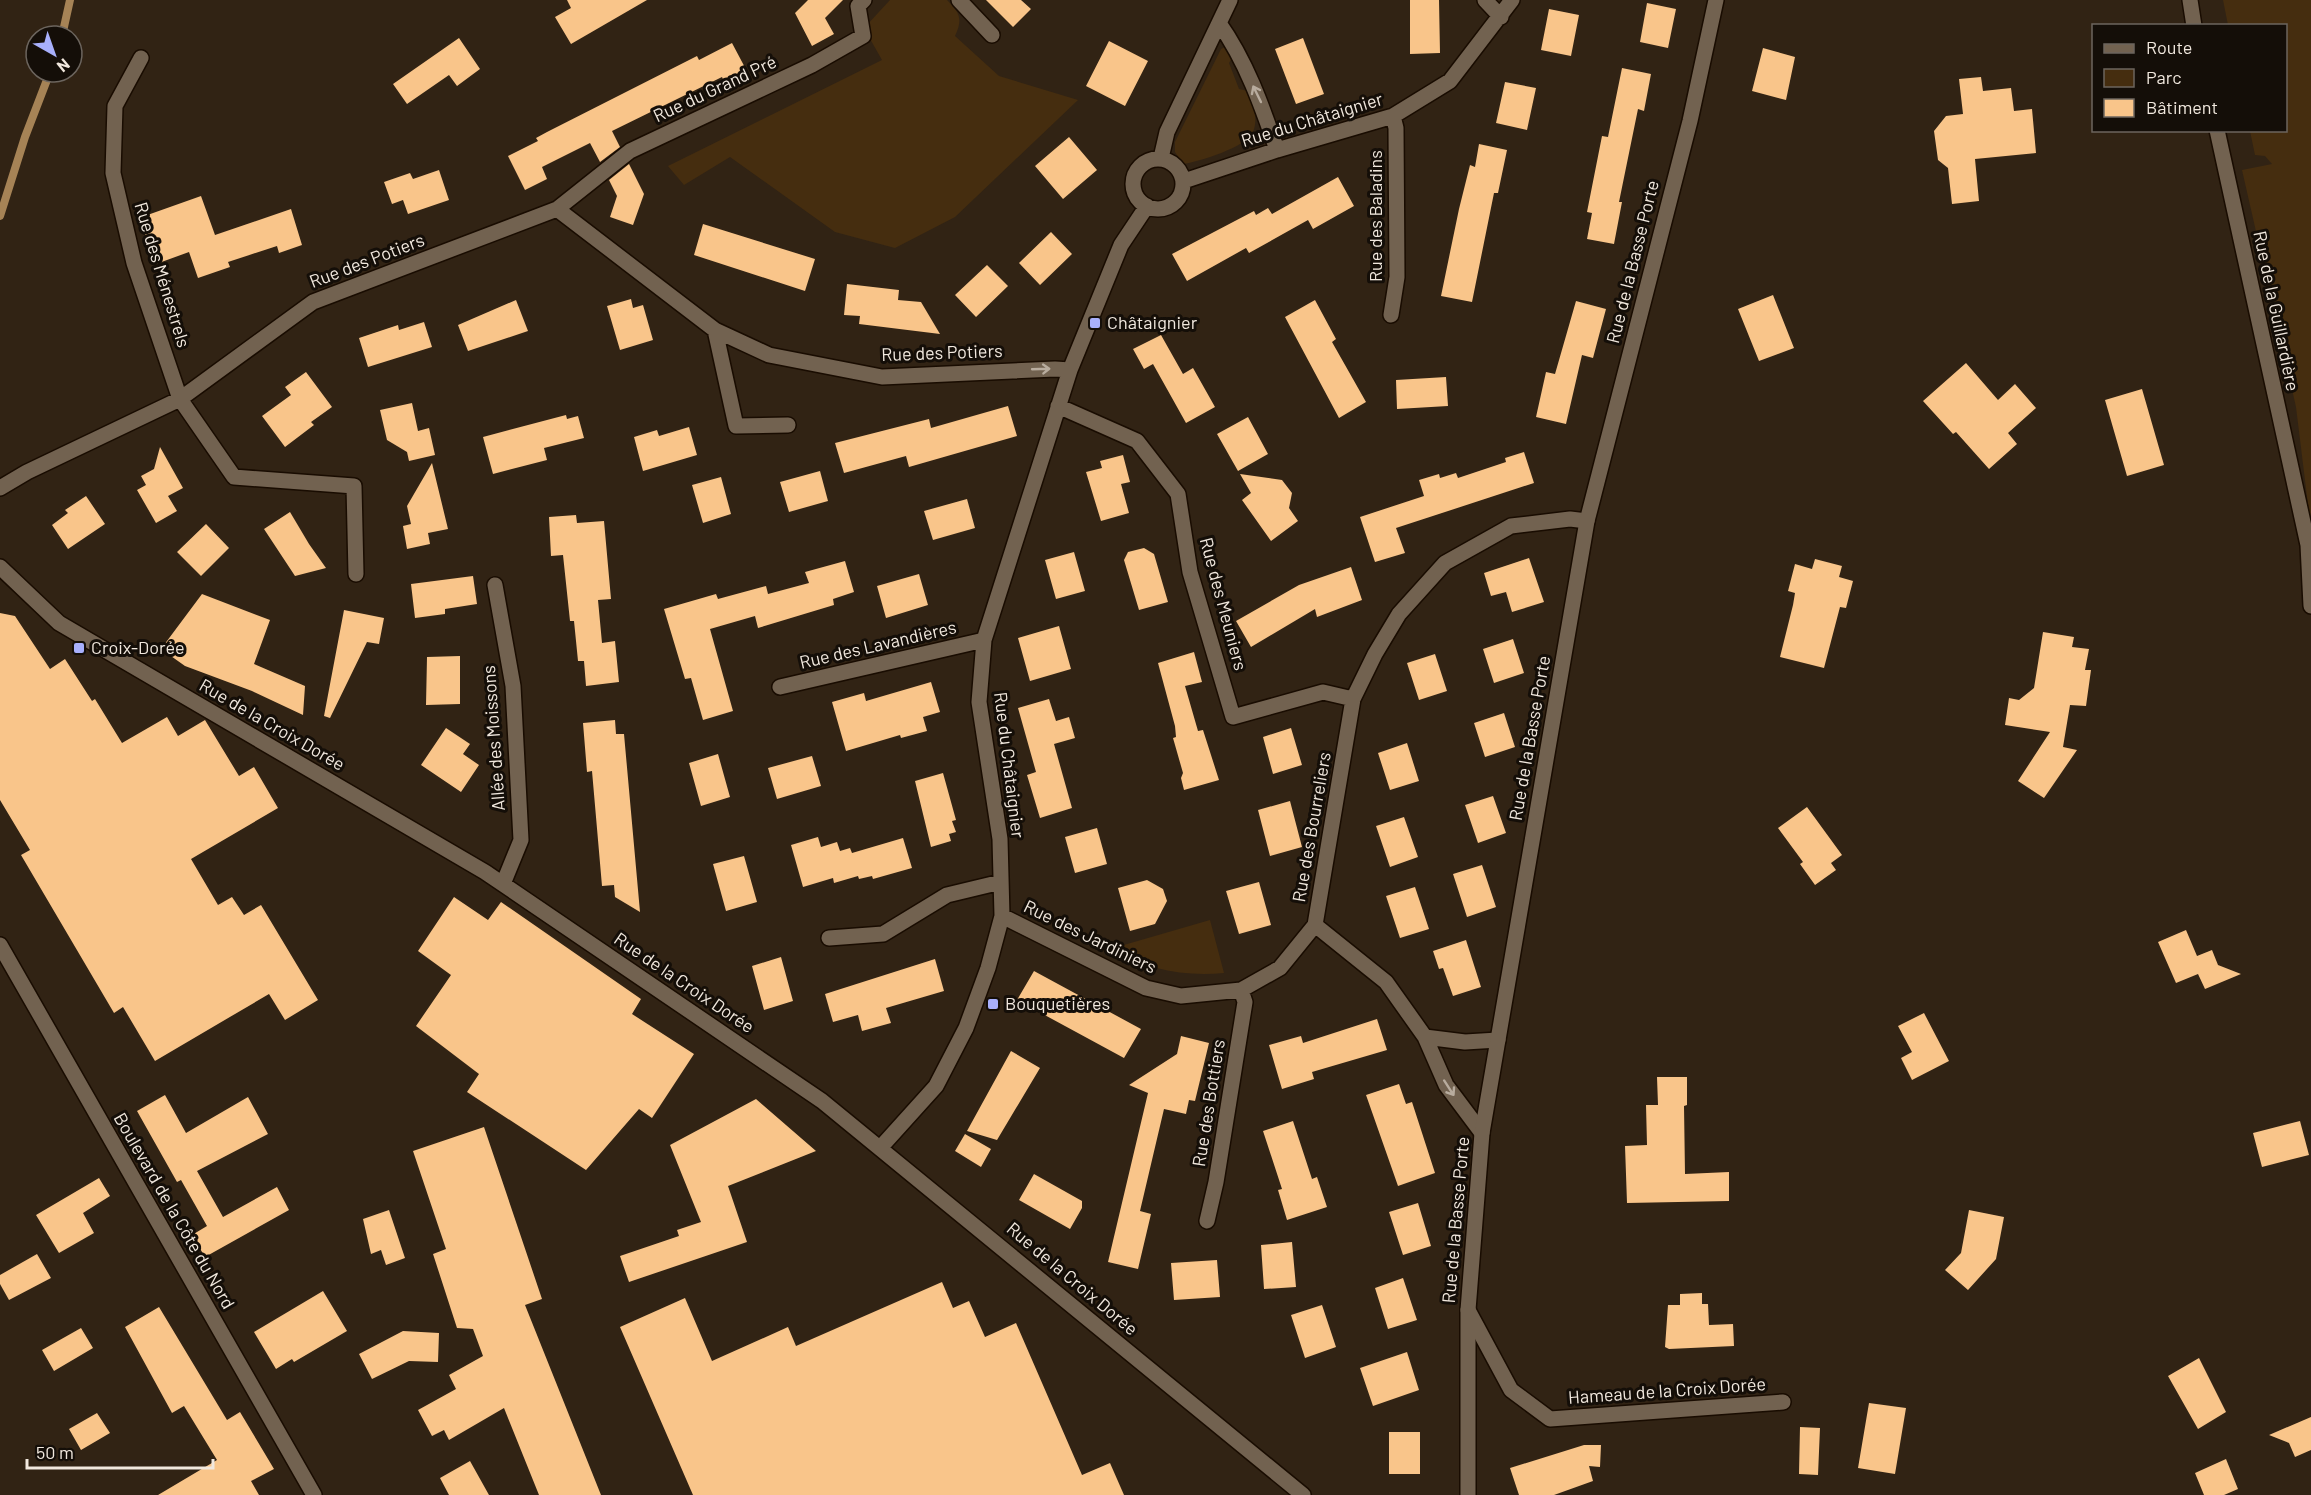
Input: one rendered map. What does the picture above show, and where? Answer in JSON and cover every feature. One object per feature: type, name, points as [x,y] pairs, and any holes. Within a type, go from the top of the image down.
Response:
[{"type":"street","name":"Rue du Grand Pré","points":[[557,209],[630,151],[812,64],[863,36],[858,6],[864,0]]},
{"type":"street","points":[[959,0],[992,35]]},
{"type":"street","points":[[1161,158],[1167,132],[1230,0]]},
{"type":"street","points":[[1485,0],[1500,17]]},
{"type":"street","name":"Rue du Châtaignier","points":[[1184,181],[1277,150],[1393,117],[1450,81],[1512,0]]},
{"type":"street","name":"Rue de la Basse Porte","points":[[1468,1495],[1468,1310],[1482,1133],[1587,520],[1690,121],[1716,0]]},
{"type":"street","points":[[2190,0],[2194,24]]},
{"type":"street","points":[[1219,23],[1231,40],[1262,105],[1277,150]]},
{"type":"street","name":"Rue des Ménestrels","points":[[141,58],[115,106],[113,172],[134,263],[180,399],[234,477],[354,486],[356,574]]},
{"type":"street","name":"Rue des Baladins","points":[[1391,315],[1397,276],[1396,128],[1393,117]]},
{"type":"street","name":"Rue de la Guillardière","points":[[2217,132],[2308,545],[2311,606]]},
{"type":"street","points":[[1161,158],[1176,165],[1184,181],[1177,201],[1168,207],[1157,209],[1147,207],[1135,194],[1134,177],[1144,163],[1161,158]]},
{"type":"street","name":"Rue du Châtaignier","points":[[881,1147],[936,1086],[966,1028],[984,978],[1002,916],[1000,839],[979,702],[984,640],[1070,370],[1121,245],[1147,207]]},
{"type":"street","name":"Rue des Potiers","points":[[0,488],[27,472],[180,399],[313,302],[557,209],[716,330],[769,355],[882,377],[1011,370],[1070,370]]},
{"type":"street","points":[[716,330],[736,426],[788,425]]},
{"type":"street","name":"Rue des Meuniers","points":[[1058,406],[1137,441],[1178,494],[1190,572],[1233,717],[1323,692],[1353,699]]},
{"type":"street","name":"Rue des Bourreliers","points":[[1482,1133],[1446,1085],[1425,1037],[1386,982],[1315,925],[1353,699],[1375,654],[1399,614],[1444,563],[1511,526],[1570,519],[1587,520]]},
{"type":"street","name":"Rue de la Croix Dorée","points":[[0,567],[59,623],[503,884],[822,1101],[881,1147],[1303,1495]]},
{"type":"street","name":"Allée des Moissons","points":[[495,585],[513,687],[521,840],[503,884]]},
{"type":"street","name":"Rue des Lavandières","points":[[780,687],[984,640]]},
{"type":"street","points":[[829,938],[883,934],[947,895],[1001,882]]},
{"type":"street","name":"Rue des Jardiniers","points":[[1002,916],[1146,988],[1181,996],[1241,990],[1280,968],[1315,925]]},
{"type":"street","name":"Boulevard de la Côte du Nord","points":[[0,945],[314,1495]]},
{"type":"street","name":"Rue des Bottiers","points":[[1207,1221],[1216,1182],[1245,1002],[1241,990]]},
{"type":"street","points":[[1425,1037],[1465,1042],[1498,1040]]},
{"type":"street","name":"Hameau de la Croix Dorée","points":[[1468,1310],[1511,1390],[1550,1419],[1783,1402]]},
{"type":"green space","points":[[890,0],[947,0],[959,16],[955,36],[999,76],[1078,100],[955,217],[895,248],[835,232],[730,157],[684,185],[668,166],[882,60],[865,30]]},
{"type":"green space","points":[[2223,0],[2311,0],[2311,529],[2296,407],[2242,170],[2272,164],[2265,156],[2255,155],[2250,132],[2287,132],[2287,24],[2228,24]]},
{"type":"green space","points":[[1227,46],[1234,54],[1229,63],[1239,89],[1248,91],[1255,116],[1255,127],[1249,138],[1242,143],[1210,157],[1183,164],[1175,152],[1175,142],[1221,49]]},
{"type":"green space","points":[[1210,920],[1224,973],[1194,974],[1165,970],[1137,962],[1110,949]]},
{"type":"building","points":[[567,0],[647,0],[571,44],[555,17],[571,8]]},
{"type":"building","points":[[808,0],[843,0],[825,18],[834,34],[812,46],[795,13]]},
{"type":"building","points":[[986,0],[1021,0],[1031,9],[1013,27]]},
{"type":"building","points":[[1410,0],[1439,0],[1440,53],[1410,54]]},
{"type":"building","points":[[1647,3],[1676,9],[1668,48],[1640,42]]},
{"type":"building","points":[[1549,9],[1579,15],[1571,56],[1541,50]]},
{"type":"building","points":[[459,38],[480,69],[457,86],[449,75],[407,104],[393,84]]},
{"type":"building","points":[[1303,38],[1324,94],[1296,104],[1275,49]]},
{"type":"building","points":[[1109,41],[1148,61],[1125,106],[1086,86]]},
{"type":"building","points":[[732,43],[750,77],[727,88],[722,77],[612,131],[620,147],[600,162],[590,143],[542,167],[547,179],[525,190],[508,156],[538,141],[536,138],[547,132],[697,56],[699,60]]},
{"type":"building","points":[[1763,48],[1795,57],[1786,100],[1752,91]]},
{"type":"building","points":[[1622,68],[1651,74],[1644,111],[1638,109],[1619,202],[1622,202],[1614,244],[1587,239],[1592,213],[1587,212],[1602,136],[1608,137]]},
{"type":"building","points":[[1981,77],[1983,91],[2011,88],[2014,111],[2032,109],[2036,153],[1975,159],[1979,201],[1952,204],[1948,168],[1938,160],[1934,131],[1946,116],[1963,114],[1959,79]]},
{"type":"building","points":[[1505,82],[1536,88],[1527,130],[1496,123]]},
{"type":"building","points":[[1069,137],[1097,170],[1063,199],[1035,166]]},
{"type":"building","points":[[1479,144],[1507,150],[1498,193],[1494,193],[1472,302],[1441,296],[1470,165],[1475,167]]},
{"type":"building","points":[[629,164],[644,194],[633,225],[610,217],[617,196],[609,180]]},
{"type":"building","points":[[439,170],[449,200],[408,214],[403,200],[392,204],[384,182],[410,173],[413,179]]},
{"type":"building","points":[[1338,177],[1354,206],[1313,229],[1308,220],[1249,253],[1246,248],[1187,281],[1172,254],[1254,211],[1256,215],[1268,208],[1272,214]]},
{"type":"building","points":[[201,196],[215,235],[291,209],[302,245],[279,253],[277,246],[228,262],[230,267],[198,278],[189,252],[156,264],[139,218]]},
{"type":"building","points":[[703,224],[815,259],[805,291],[694,255]]},
{"type":"building","points":[[1051,232],[1072,254],[1040,285],[1019,263]]},
{"type":"building","points":[[987,265],[1008,286],[976,317],[955,295]]},
{"type":"building","points":[[847,284],[899,290],[898,300],[921,302],[940,334],[859,324],[860,316],[844,315]]},
{"type":"building","points":[[1773,295],[1794,348],[1759,361],[1738,309]]},
{"type":"building","points":[[631,299],[633,308],[643,305],[653,340],[620,350],[607,306]]},
{"type":"building","points":[[516,300],[528,331],[468,351],[458,325]]},
{"type":"building","points":[[1315,300],[1336,339],[1332,342],[1366,402],[1339,418],[1285,317]]},
{"type":"building","points":[[1576,301],[1606,309],[1593,358],[1582,355],[1566,424],[1536,417],[1546,372],[1555,374]]},
{"type":"building","points":[[424,322],[432,347],[368,367],[359,338],[398,325],[399,330]]},
{"type":"building","points":[[1161,335],[1183,374],[1193,368],[1215,407],[1186,423],[1153,364],[1144,369],[1133,349]]},
{"type":"building","points":[[1966,363],[1998,400],[2015,384],[2036,408],[2008,433],[2017,444],[1989,469],[1956,432],[1953,434],[1923,401]]},
{"type":"building","points":[[306,372],[332,407],[311,422],[314,425],[285,447],[262,416],[291,395],[285,387]]},
{"type":"building","points":[[1446,377],[1448,406],[1397,409],[1396,380]]},
{"type":"building","points":[[2142,389],[2164,465],[2127,476],[2105,400]]},
{"type":"building","points":[[412,403],[418,431],[429,428],[435,455],[409,461],[407,452],[387,440],[380,410]]},
{"type":"building","points":[[1008,406],[1017,436],[909,467],[906,456],[844,473],[835,443],[929,419],[931,428]]},
{"type":"building","points":[[566,415],[567,419],[578,416],[584,438],[544,448],[547,460],[493,474],[483,437]]},
{"type":"building","points":[[1248,417],[1268,454],[1238,471],[1217,434]]},
{"type":"building","points":[[689,427],[697,455],[643,471],[634,437],[657,430],[659,436]]},
{"type":"building","points":[[160,447],[183,488],[168,496],[177,511],[156,523],[137,490],[146,485],[141,476],[154,469]]},
{"type":"building","points":[[1524,452],[1534,483],[1396,528],[1405,553],[1375,562],[1360,517],[1424,496],[1419,480],[1439,474],[1440,478],[1456,473],[1458,478],[1506,462],[1505,458]]},
{"type":"building","points":[[1123,455],[1130,482],[1121,484],[1129,513],[1101,521],[1086,472],[1102,468],[1100,461]]},
{"type":"building","points":[[432,463],[448,529],[428,533],[430,544],[407,549],[403,526],[411,524],[407,506]]},
{"type":"building","points":[[820,471],[828,501],[789,512],[780,482]]},
{"type":"building","points":[[1240,474],[1282,480],[1292,493],[1289,508],[1298,521],[1271,541],[1242,500],[1251,493]]},
{"type":"building","points":[[721,477],[731,514],[703,523],[692,485]]},
{"type":"building","points":[[86,496],[105,524],[68,549],[52,525],[68,513],[65,510]]},
{"type":"building","points":[[967,499],[975,528],[933,540],[924,511]]},
{"type":"building","points":[[290,512],[326,568],[295,576],[264,529]]},
{"type":"building","points":[[576,515],[577,523],[604,521],[611,599],[598,600],[602,643],[615,641],[619,682],[586,686],[584,661],[578,661],[574,621],[570,621],[563,555],[551,556],[549,517]]},
{"type":"building","points":[[206,524],[229,548],[201,576],[177,552]]},
{"type":"building","points":[[1144,548],[1154,554],[1168,602],[1139,610],[1124,560],[1128,552]]},
{"type":"building","points":[[1074,552],[1085,591],[1056,599],[1045,560]]},
{"type":"building","points":[[1529,558],[1544,602],[1512,612],[1506,592],[1491,596],[1484,573]]},
{"type":"building","points":[[1815,559],[1842,566],[1839,577],[1853,581],[1846,608],[1840,607],[1824,668],[1780,657],[1795,593],[1788,591],[1795,564],[1812,569]]},
{"type":"building","points":[[845,561],[854,592],[833,599],[834,605],[758,628],[755,616],[710,629],[733,711],[703,720],[691,678],[685,679],[664,609],[716,594],[718,599],[766,586],[768,594],[809,583],[805,572]]},
{"type":"building","points":[[1351,567],[1362,600],[1317,617],[1315,609],[1251,647],[1236,621],[1299,585]]},
{"type":"building","points":[[919,574],[928,605],[886,618],[877,586]]},
{"type":"building","points":[[473,576],[477,604],[445,609],[445,614],[415,618],[411,584]]},
{"type":"building","points":[[202,594],[270,620],[254,664],[305,686],[303,715],[252,691],[185,666],[161,649]]},
{"type":"building","points":[[344,610],[384,618],[379,644],[367,642],[330,718],[324,716]]},
{"type":"building","points":[[0,613],[15,616],[50,669],[65,659],[92,701],[95,699],[122,743],[167,717],[178,736],[205,720],[239,776],[254,767],[278,808],[191,859],[218,905],[232,897],[244,915],[261,905],[318,1000],[285,1020],[269,994],[155,1061],[123,1007],[114,1013],[21,855],[30,850],[0,800]]},
{"type":"building","points":[[1059,626],[1071,669],[1030,681],[1018,638]]},
{"type":"building","points":[[2043,632],[2074,637],[2072,647],[2089,649],[2085,670],[2091,670],[2086,706],[2070,705],[2063,747],[2077,750],[2044,798],[2018,781],[2050,732],[2005,725],[2009,698],[2019,700],[2034,688]]},
{"type":"building","points":[[1513,639],[1524,673],[1494,683],[1483,649]]},
{"type":"building","points":[[1194,652],[1202,682],[1185,686],[1198,731],[1203,730],[1219,780],[1184,790],[1181,778],[1183,773],[1173,738],[1176,737],[1175,726],[1158,663]]},
{"type":"building","points":[[1435,654],[1447,691],[1419,700],[1407,663]]},
{"type":"building","points":[[460,656],[460,704],[426,705],[427,657]]},
{"type":"building","points":[[931,682],[940,712],[923,717],[927,731],[901,738],[900,735],[846,751],[832,702],[864,693],[866,701]]},
{"type":"building","points":[[1049,699],[1056,721],[1069,717],[1075,738],[1054,744],[1072,808],[1040,818],[1027,775],[1036,772],[1018,708]]},
{"type":"building","points":[[1504,713],[1515,747],[1485,757],[1474,723]]},
{"type":"building","points":[[615,720],[616,734],[624,734],[640,912],[615,897],[614,885],[602,886],[592,771],[587,772],[583,723]]},
{"type":"building","points":[[446,728],[470,744],[463,754],[479,765],[461,792],[421,765]]},
{"type":"building","points":[[1291,728],[1302,765],[1273,774],[1263,737]]},
{"type":"building","points":[[1407,743],[1419,781],[1390,790],[1378,753]]},
{"type":"building","points":[[718,754],[730,797],[701,806],[689,763]]},
{"type":"building","points":[[812,756],[821,786],[777,799],[768,768]]},
{"type":"building","points":[[943,773],[956,820],[952,821],[956,832],[949,834],[951,841],[931,847],[915,781]]},
{"type":"building","points":[[1493,796],[1506,833],[1478,843],[1465,805]]},
{"type":"building","points":[[1290,801],[1302,847],[1270,856],[1258,810]]},
{"type":"building","points":[[1807,807],[1842,855],[1831,863],[1836,870],[1815,885],[1800,864],[1803,862],[1778,828]]},
{"type":"building","points":[[1404,817],[1418,857],[1390,867],[1376,826]]},
{"type":"building","points":[[1097,828],[1107,864],[1075,873],[1065,837]]},
{"type":"building","points":[[818,837],[821,847],[837,842],[840,851],[850,848],[852,853],[903,838],[912,868],[873,879],[872,876],[859,879],[858,876],[834,883],[833,878],[803,887],[791,845]]},
{"type":"building","points":[[744,856],[757,902],[726,911],[713,864]]},
{"type":"building","points":[[1482,865],[1496,907],[1467,917],[1453,874]]},
{"type":"building","points":[[1147,880],[1163,889],[1167,901],[1155,924],[1130,931],[1118,888]]},
{"type":"building","points":[[1259,882],[1271,925],[1239,934],[1226,891]]},
{"type":"building","points":[[1415,887],[1429,929],[1400,938],[1386,896]]},
{"type":"building","points":[[454,897],[488,920],[501,902],[641,999],[632,1014],[694,1054],[652,1118],[639,1109],[586,1170],[467,1092],[479,1074],[416,1026],[451,975],[418,951]]},
{"type":"building","points":[[2186,930],[2197,956],[2212,950],[2218,965],[2241,974],[2205,989],[2198,974],[2176,983],[2158,942]]},
{"type":"building","points":[[1466,940],[1481,987],[1453,996],[1443,968],[1439,969],[1433,951]]},
{"type":"building","points":[[781,957],[793,1001],[764,1010],[752,966]]},
{"type":"building","points":[[935,959],[944,991],[886,1008],[891,1023],[862,1031],[858,1015],[833,1022],[825,994]]},
{"type":"building","points":[[1034,971],[1141,1029],[1124,1058],[1017,1000]]},
{"type":"building","points":[[1924,1013],[1949,1061],[1912,1080],[1901,1058],[1912,1052],[1898,1026]]},
{"type":"building","points":[[1377,1019],[1387,1050],[1312,1072],[1314,1079],[1282,1089],[1269,1045],[1301,1036],[1303,1043]]},
{"type":"building","points":[[1181,1036],[1209,1043],[1195,1101],[1189,1100],[1186,1114],[1164,1109],[1140,1211],[1151,1214],[1138,1269],[1108,1262],[1148,1093],[1129,1085],[1177,1054]]},
{"type":"building","points":[[1011,1051],[1040,1068],[997,1140],[967,1131]]},
{"type":"building","points":[[1657,1077],[1687,1077],[1687,1105],[1684,1106],[1685,1174],[1729,1172],[1729,1201],[1627,1203],[1625,1146],[1647,1145],[1646,1105],[1658,1105]]},
{"type":"building","points":[[1399,1084],[1406,1104],[1412,1102],[1435,1173],[1398,1186],[1366,1095]]},
{"type":"building","points":[[165,1095],[186,1133],[248,1097],[268,1134],[197,1171],[223,1217],[277,1187],[289,1210],[205,1257],[192,1235],[207,1226],[181,1180],[177,1182],[137,1111]]},
{"type":"building","points":[[756,1099],[816,1151],[728,1186],[747,1242],[629,1282],[620,1256],[679,1236],[677,1230],[701,1222],[670,1145]]},
{"type":"building","points":[[1293,1121],[1312,1179],[1317,1177],[1327,1207],[1287,1220],[1278,1190],[1282,1189],[1263,1131]]},
{"type":"building","points":[[2300,1121],[2309,1155],[2262,1167],[2253,1133]]},
{"type":"building","points":[[484,1127],[542,1299],[525,1305],[601,1495],[539,1495],[504,1408],[449,1440],[444,1430],[432,1436],[418,1410],[456,1389],[449,1375],[483,1356],[473,1329],[457,1328],[433,1254],[446,1249],[413,1151]]},
{"type":"building","points":[[965,1134],[991,1149],[981,1167],[955,1151]]},
{"type":"building","points":[[1034,1174],[1082,1201],[1082,1208],[1070,1229],[1019,1200]]},
{"type":"building","points":[[99,1178],[110,1196],[83,1213],[94,1233],[59,1253],[36,1215]]},
{"type":"building","points":[[1418,1203],[1431,1246],[1403,1255],[1389,1212]]},
{"type":"building","points":[[389,1210],[405,1258],[386,1265],[381,1250],[371,1254],[363,1219]]},
{"type":"building","points":[[1969,1210],[2004,1217],[1996,1259],[1968,1290],[1945,1270],[1961,1253]]},
{"type":"building","points":[[1292,1242],[1296,1287],[1264,1289],[1261,1245]]},
{"type":"building","points":[[37,1254],[51,1278],[9,1300],[0,1284],[0,1275]]},
{"type":"building","points":[[1217,1260],[1220,1297],[1174,1300],[1171,1263]]},
{"type":"building","points":[[1403,1278],[1417,1320],[1388,1329],[1375,1288]]},
{"type":"building","points":[[942,1282],[953,1308],[969,1301],[985,1337],[1016,1323],[1082,1475],[1110,1463],[1124,1495],[693,1495],[620,1327],[685,1298],[712,1361],[788,1327],[796,1346]]},
{"type":"building","points":[[323,1291],[347,1331],[294,1362],[292,1359],[276,1369],[254,1332]]},
{"type":"building","points":[[1702,1293],[1702,1304],[1708,1304],[1709,1325],[1733,1324],[1734,1346],[1669,1349],[1665,1347],[1668,1305],[1680,1305],[1680,1294]]},
{"type":"building","points":[[1322,1305],[1336,1347],[1305,1358],[1291,1315]]},
{"type":"building","points":[[159,1307],[227,1420],[240,1412],[274,1469],[251,1481],[259,1495],[158,1495],[217,1460],[184,1406],[172,1413],[125,1327]]},
{"type":"building","points":[[81,1328],[93,1348],[54,1371],[42,1350]]},
{"type":"building","points":[[403,1331],[439,1333],[438,1362],[409,1361],[372,1379],[359,1354]]},
{"type":"building","points":[[1407,1352],[1419,1390],[1373,1406],[1360,1368]]},
{"type":"building","points":[[2199,1358],[2226,1412],[2198,1429],[2168,1376]]},
{"type":"building","points":[[1869,1403],[1906,1408],[1895,1474],[1858,1468]]},
{"type":"building","points":[[97,1413],[110,1433],[81,1450],[69,1429]]},
{"type":"building","points":[[2311,1417],[2311,1450],[2295,1457],[2289,1443],[2269,1435]]},
{"type":"building","points":[[1800,1427],[1820,1428],[1818,1475],[1799,1474]]},
{"type":"building","points":[[1389,1432],[1420,1432],[1420,1474],[1389,1474]]},
{"type":"building","points":[[1584,1445],[1601,1445],[1600,1467],[1589,1466],[1593,1481],[1554,1495],[1519,1495],[1510,1468]]},
{"type":"building","points":[[2226,1459],[2238,1489],[2224,1495],[2204,1495],[2195,1473]]},
{"type":"building","points":[[470,1461],[489,1495],[449,1495],[440,1478]]},
{"type":"waterway","points":[[65,24],[70,0]]},
{"type":"waterway","points":[[0,216],[25,137],[45,84]]},
{"type":"place","name":"Châtaignier","points":[[1095,323]]},
{"type":"place","name":"Croix-Dorée","points":[[79,648]]},
{"type":"place","name":"Bouquetières","points":[[993,1004]]}]
